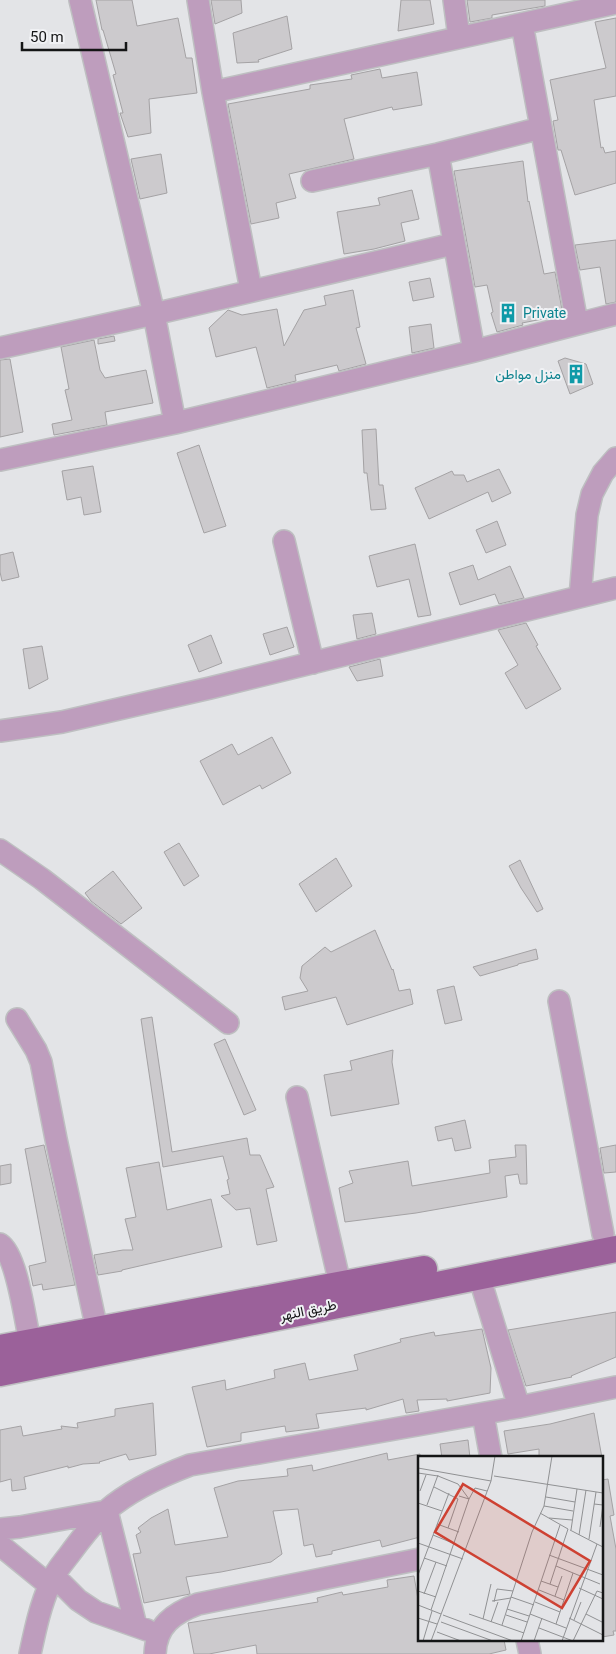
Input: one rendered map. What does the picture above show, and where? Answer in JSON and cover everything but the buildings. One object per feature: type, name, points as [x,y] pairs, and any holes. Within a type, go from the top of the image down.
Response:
[{"type":"main road","name":"طريق النهر","points":[[0,1373],[479,1276],[612,1238]]},
{"type":"main road","name":"طريق النهر","points":[[0,1348],[340,1284],[612,1238]]},
{"type":"street","points":[[80,0],[154,314],[176,423]]},
{"type":"street","points":[[198,0],[213,92],[251,290]]},
{"type":"street","points":[[454,0],[460,38]]},
{"type":"street","points":[[213,92],[616,3]]},
{"type":"street","points":[[522,24],[577,323]]},
{"type":"street","points":[[312,182],[438,154],[541,128]]},
{"type":"street","points":[[438,154],[474,351]]},
{"type":"street","points":[[0,348],[453,244]]},
{"type":"street","points":[[0,460],[176,423],[474,351],[616,314]]},
{"type":"street","points":[[580,597],[587,516],[592,494],[603,473],[616,458]]},
{"type":"street","points":[[284,541],[313,663]]},
{"type":"street","points":[[0,731],[72,720],[616,588]]},
{"type":"street","points":[[0,850],[49,885],[228,1023]]},
{"type":"street","points":[[559,1001],[612,1238]]},
{"type":"street","points":[[17,1019],[41,1062],[96,1330]]},
{"type":"street","points":[[297,1097],[340,1284]]},
{"type":"street","points":[[0,1244],[9,1254],[14,1269],[30,1342]]},
{"type":"street","points":[[479,1276],[519,1408]]},
{"type":"street","points":[[30,1654],[38,1618],[51,1581],[80,1540],[107,1511],[143,1486],[169,1473],[190,1465],[615,1391]]},
{"type":"street","points":[[483,1414],[491,1456]]},
{"type":"street","points":[[0,1529],[107,1511]]},
{"type":"street","points":[[107,1511],[136,1626]]},
{"type":"street","points":[[0,1545],[96,1612],[136,1626],[157,1644],[167,1621],[181,1610],[198,1604],[418,1559]]},
{"type":"place","name":"Private","points":[[508,313]]},
{"type":"place","name":"منزل مواطن","points":[[576,374]]}]
